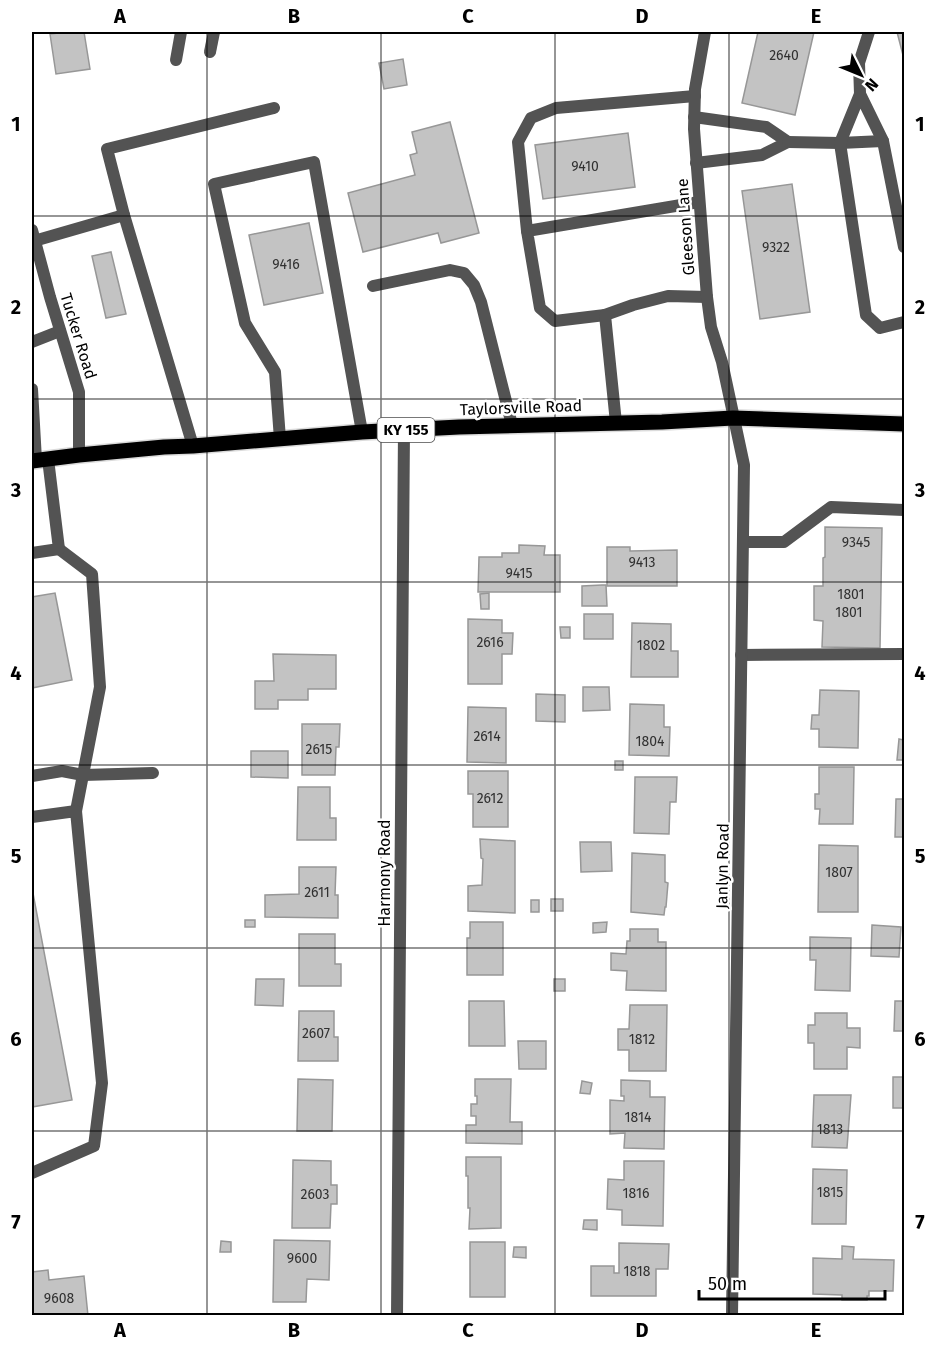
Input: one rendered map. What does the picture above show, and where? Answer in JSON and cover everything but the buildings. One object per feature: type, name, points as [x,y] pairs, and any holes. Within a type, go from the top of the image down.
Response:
[{"type":"main road","name":"Taylorsville Road","points":[[38,460],[164,447],[362,432],[512,425],[733,418],[904,424]]},
{"type":"street","points":[[176,60],[181,32]]},
{"type":"street","points":[[210,51],[213,32]]},
{"type":"street","name":"Gleeson Lane","points":[[705,32],[695,96],[696,163],[711,327],[722,362],[733,418]]},
{"type":"street","points":[[869,32],[859,63],[860,94],[883,141],[904,248]]},
{"type":"street","points":[[860,94],[840,142],[866,315],[880,328],[904,322]]},
{"type":"street","points":[[695,96],[556,108],[531,118],[518,142],[540,308],[555,321],[605,315],[668,296],[707,297]]},
{"type":"street","points":[[193,446],[124,215],[107,149],[274,108]]},
{"type":"street","points":[[694,117],[766,127],[788,142]]},
{"type":"street","points":[[696,163],[762,155],[788,142],[883,141]]},
{"type":"street","points":[[280,439],[275,372],[245,322],[214,184],[314,162],[362,432]]},
{"type":"street","points":[[528,231],[699,202]]},
{"type":"street","points":[[33,235],[124,215]]},
{"type":"street","name":"Tucker Road","points":[[33,235],[79,392],[79,455]]},
{"type":"street","points":[[373,286],[450,270],[464,273],[474,285],[481,302],[512,425]]},
{"type":"street","points":[[605,315],[616,423]]},
{"type":"street","points":[[32,342],[60,331]]},
{"type":"street","points":[[32,389],[38,460],[59,549],[92,574],[100,687],[76,811],[102,1083],[94,1146],[32,1173]]},
{"type":"street","name":"Janlyn Road","points":[[732,1316],[744,465],[733,418]]},
{"type":"street","name":"Harmony Road","points":[[398,1316],[404,430]]},
{"type":"street","points":[[743,542],[784,542],[831,507],[904,510]]},
{"type":"street","points":[[32,553],[59,549]]},
{"type":"street","points":[[741,655],[904,654]]},
{"type":"street","points":[[32,776],[62,771],[83,775],[153,773]]},
{"type":"street","points":[[32,817],[76,811]]}]
